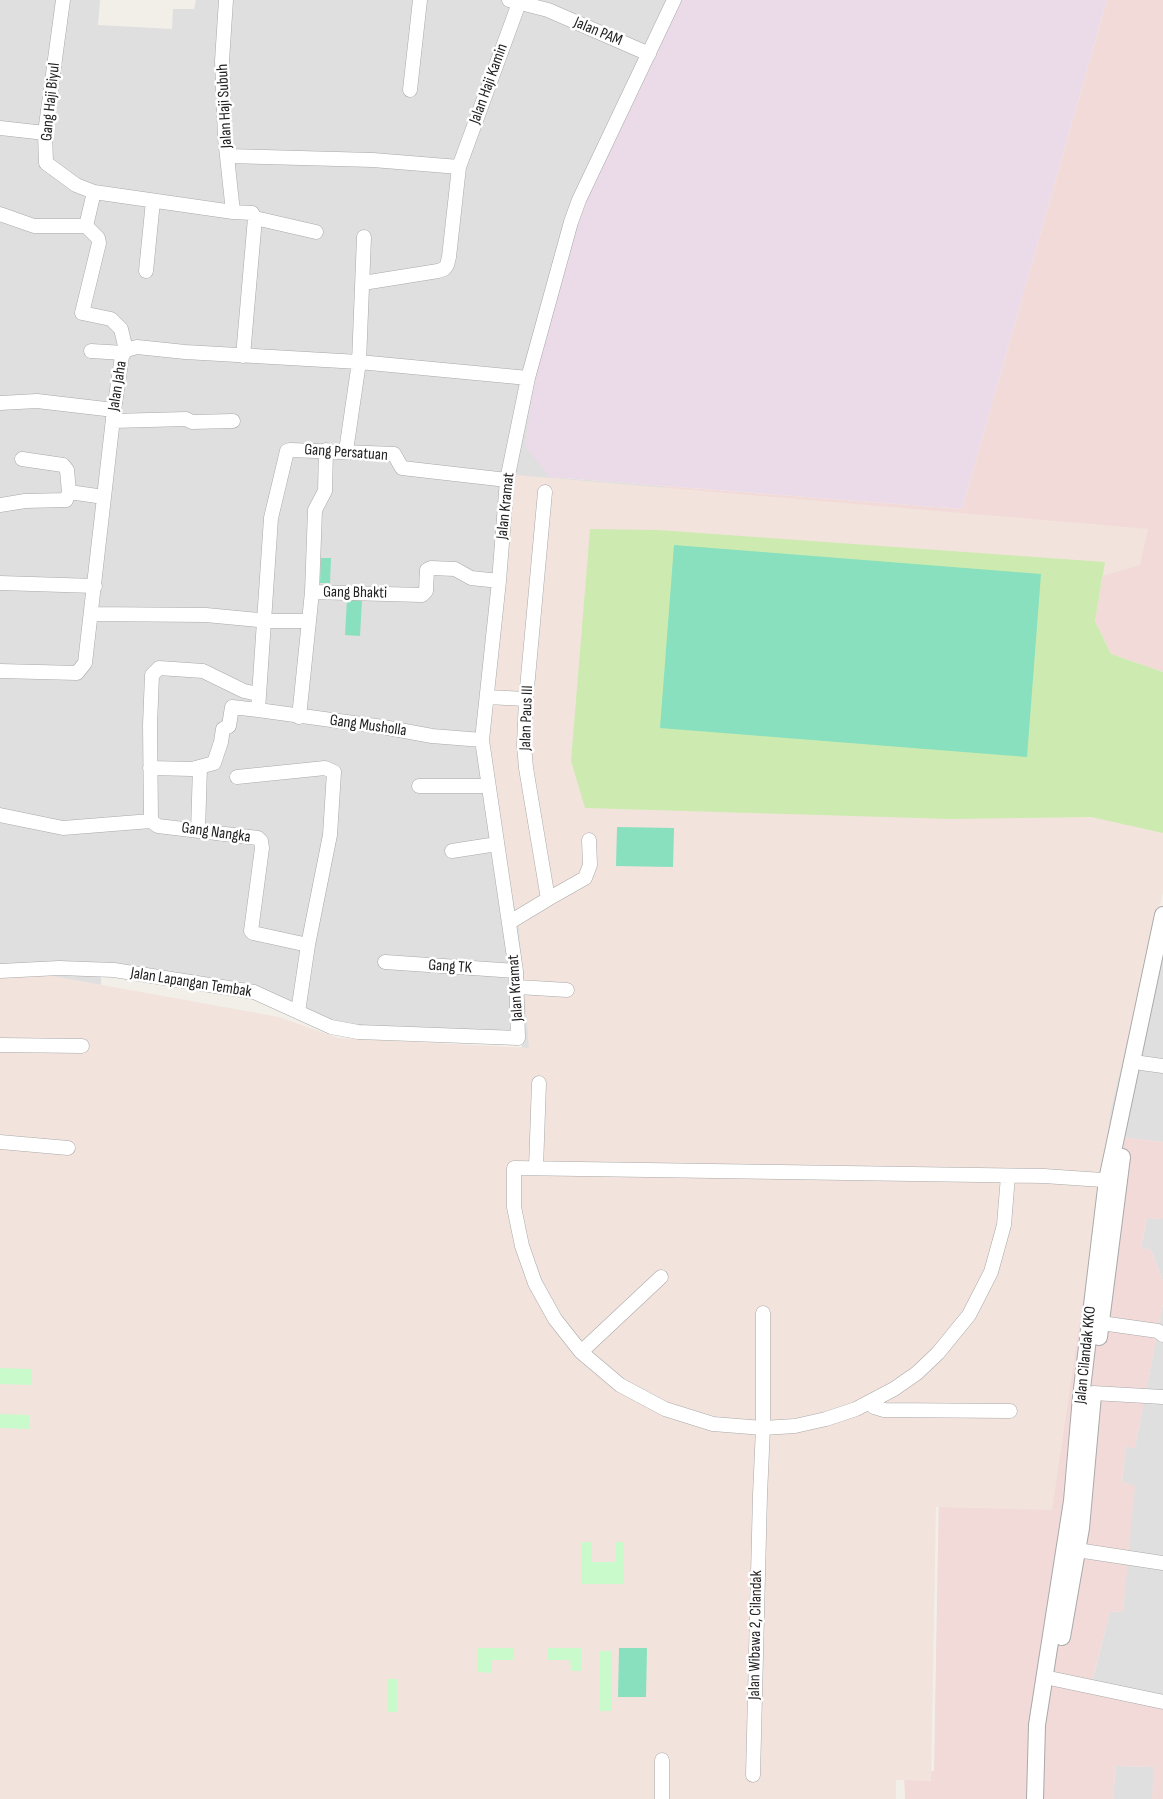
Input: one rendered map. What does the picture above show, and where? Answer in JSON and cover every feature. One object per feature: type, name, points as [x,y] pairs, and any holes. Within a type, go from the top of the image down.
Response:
[{"type":"street","name":"Gang Haji Biyul","points":[[63,0],[45,133],[46,163],[76,185],[94,192]]},
{"type":"street","name":"Jalan Haji Subuh","points":[[226,0],[222,61],[225,138],[233,213]]},
{"type":"street","points":[[410,90],[420,0]]},
{"type":"street","name":"Jalan Kramat","points":[[518,1038],[518,987],[482,740],[507,480],[528,378],[575,211],[674,0]]},
{"type":"street","name":"Jalan PAM","points":[[514,1],[549,5],[649,54]]},
{"type":"street","name":"Jalan Haji Kamin","points":[[363,283],[444,269],[449,257],[459,166],[514,1]]},
{"type":"street","points":[[0,128],[45,133]]},
{"type":"street","points":[[228,156],[373,160],[459,166]]},
{"type":"street","points":[[86,226],[94,192],[233,213],[252,213],[255,218],[243,356]]},
{"type":"street","points":[[146,271],[153,201]]},
{"type":"street","points":[[0,214],[34,226],[86,226],[98,238],[99,243],[82,313],[111,319],[121,329],[125,352],[91,351]]},
{"type":"street","points":[[255,218],[316,232]]},
{"type":"street","points":[[346,451],[359,362],[364,237]]},
{"type":"street","name":"Jalan Jaha","points":[[0,671],[77,673],[85,663],[113,415],[125,352],[137,347],[243,356],[359,362],[528,378]]},
{"type":"street","points":[[0,403],[37,401],[113,415],[186,419],[192,422],[233,421]]},
{"type":"street","points":[[312,592],[315,510],[325,491],[326,450]]},
{"type":"street","name":"Gang Persatuan","points":[[263,620],[270,518],[287,451],[326,450],[394,454],[402,468],[507,480]]},
{"type":"street","points":[[0,505],[25,501],[66,500],[69,492],[67,470],[63,465],[22,459]]},
{"type":"street","points":[[69,492],[104,497]]},
{"type":"street","name":"Jalan Paus III","points":[[545,492],[526,699],[524,745],[549,899]]},
{"type":"street","name":"Gang Bhakti","points":[[299,717],[312,592],[422,595],[426,591],[427,570],[431,568],[455,569],[471,578],[499,581]]},
{"type":"street","points":[[0,583],[95,586]]},
{"type":"street","points":[[92,614],[206,615],[309,621]]},
{"type":"street","points":[[258,704],[263,620]]},
{"type":"street","points":[[151,821],[152,675],[159,668],[203,671],[244,691],[258,704]]},
{"type":"street","points":[[487,697],[526,699]]},
{"type":"street","points":[[150,768],[192,769],[214,763],[223,729],[230,726],[232,707],[258,704]]},
{"type":"street","name":"Gang Musholla","points":[[258,704],[299,717],[374,725],[448,738],[482,740]]},
{"type":"street","points":[[198,831],[200,767]]},
{"type":"street","points":[[237,777],[325,768],[334,772],[330,836],[302,984],[293,1009]]},
{"type":"street","points":[[419,786],[488,786]]},
{"type":"street","name":"Gang Nangka","points":[[0,814],[63,828],[151,821],[158,826],[258,838],[262,848],[251,931],[308,945]]},
{"type":"street","points":[[510,922],[585,878],[590,865],[589,840]]},
{"type":"street","points":[[452,851],[497,844]]},
{"type":"street","name":"Jalan Cilandak KKO","points":[[1035,1799],[1037,1725],[1072,1501],[1081,1397],[1113,1180],[1163,915]]},
{"type":"street","name":"Gang TK","points":[[385,962],[516,971]]},
{"type":"street","name":"Jalan Cilandak KKO","points":[[1045,1799],[1048,1718],[1083,1514],[1113,1180],[1163,966]]},
{"type":"street","name":"Jalan Lapangan Tembak","points":[[0,971],[59,968],[114,970],[254,992],[331,1028],[358,1032],[518,1038]]},
{"type":"street","points":[[518,987],[567,990]]},
{"type":"street","points":[[0,1045],[82,1046]]},
{"type":"street","points":[[1141,1063],[1163,1066]]},
{"type":"street","points":[[536,1168],[539,1083]]},
{"type":"street","points":[[0,1142],[68,1148]]},
{"type":"street","points":[[1008,1176],[1005,1225],[991,1272],[969,1315],[938,1353],[917,1373],[869,1403],[826,1419],[795,1426],[763,1428],[713,1424],[665,1409],[620,1384],[581,1352],[555,1319],[535,1283],[522,1246],[514,1207],[514,1168],[1008,1176],[1113,1180]]},
{"type":"street","points":[[581,1352],[661,1277]]},
{"type":"street","name":"Jalan Wibawa 2, Cilandak","points":[[753,1775],[763,1428],[763,1313]]},
{"type":"street","points":[[1101,1323],[1158,1331],[1163,1335]]},
{"type":"street","points":[[1093,1393],[1163,1397]]},
{"type":"street","points":[[869,1403],[884,1410],[1010,1410]]},
{"type":"street","points":[[1077,1550],[1163,1563]]},
{"type":"street","points":[[1054,1679],[1163,1702]]},
{"type":"street","points":[[662,1760],[662,1799]]},
{"type":"shaded area","points":[[0,0],[100,0],[98,25],[172,29],[173,9],[194,9],[196,0],[678,0],[550,477],[664,486],[658,530],[519,1153],[522,1036],[310,1025],[289,1005],[175,978],[101,977],[99,1135],[0,1134]]},
{"type":"shaded area","points":[[678,0],[1107,0],[962,509],[550,477],[525,446],[541,334],[566,237]]},
{"type":"shaded area","points":[[1107,0],[1163,0],[1163,672],[1111,654],[1095,621],[1105,563],[658,530],[664,486],[962,509]]},
{"type":"shaded area","points":[[516,475],[1148,529],[1140,565],[1085,581],[1068,661],[1163,689],[1163,892],[1112,1105],[1052,1510],[936,1507],[931,1781],[896,1780],[896,1799],[0,1799],[0,976],[47,975],[279,1017],[338,1038],[529,1048],[519,929],[485,759]]},
{"type":"shaded area","points":[[1153,922],[1163,923],[1163,1142],[1105,1135]]},
{"type":"shaded area","points":[[1105,1135],[1163,1142],[1163,1219],[1147,1218],[1141,1248],[1151,1250],[1163,1281],[1163,1303],[1135,1448],[1126,1447],[1122,1482],[1135,1486],[1123,1611],[1110,1612],[1092,1681],[1163,1701],[1163,1799],[1152,1799],[1154,1767],[1116,1766],[1113,1799],[905,1799],[904,1772],[934,1771],[939,1488]]},
{"type":"shaded area","points":[[1147,1218],[1163,1219],[1163,1281],[1151,1250],[1141,1248]]},
{"type":"shaded area","points":[[1163,1303],[1163,1701],[1092,1682],[1110,1612],[1123,1611],[1134,1486],[1122,1482],[1126,1446],[1135,1448]]},
{"type":"shaded area","points":[[1116,1766],[1155,1767],[1152,1799],[1113,1799]]},
{"type":"green space","points":[[590,529],[658,530],[1105,562],[1095,621],[1111,654],[1163,672],[1163,833],[1091,817],[952,819],[585,808],[571,761]]},
{"type":"green space","points":[[674,545],[1041,574],[1027,757],[660,728]]},
{"type":"green space","points":[[321,558],[331,558],[330,583],[320,583]]},
{"type":"green space","points":[[347,599],[362,600],[360,636],[345,635]]},
{"type":"green space","points":[[617,827],[674,828],[673,867],[616,866]]},
{"type":"green space","points":[[0,1368],[32,1369],[32,1385],[0,1384]]},
{"type":"green space","points":[[0,1414],[30,1415],[30,1429],[0,1428]]},
{"type":"green space","points":[[582,1542],[591,1542],[591,1562],[616,1562],[616,1542],[624,1542],[624,1584],[582,1584]]},
{"type":"green space","points":[[478,1648],[514,1648],[514,1660],[492,1660],[492,1673],[478,1672]]},
{"type":"green space","points":[[548,1648],[582,1648],[582,1671],[571,1671],[570,1660],[548,1660]]},
{"type":"green space","points":[[619,1648],[647,1648],[646,1697],[618,1697]]},
{"type":"green space","points":[[600,1651],[612,1651],[612,1711],[600,1711]]},
{"type":"green space","points":[[387,1679],[397,1679],[397,1712],[387,1712]]}]
